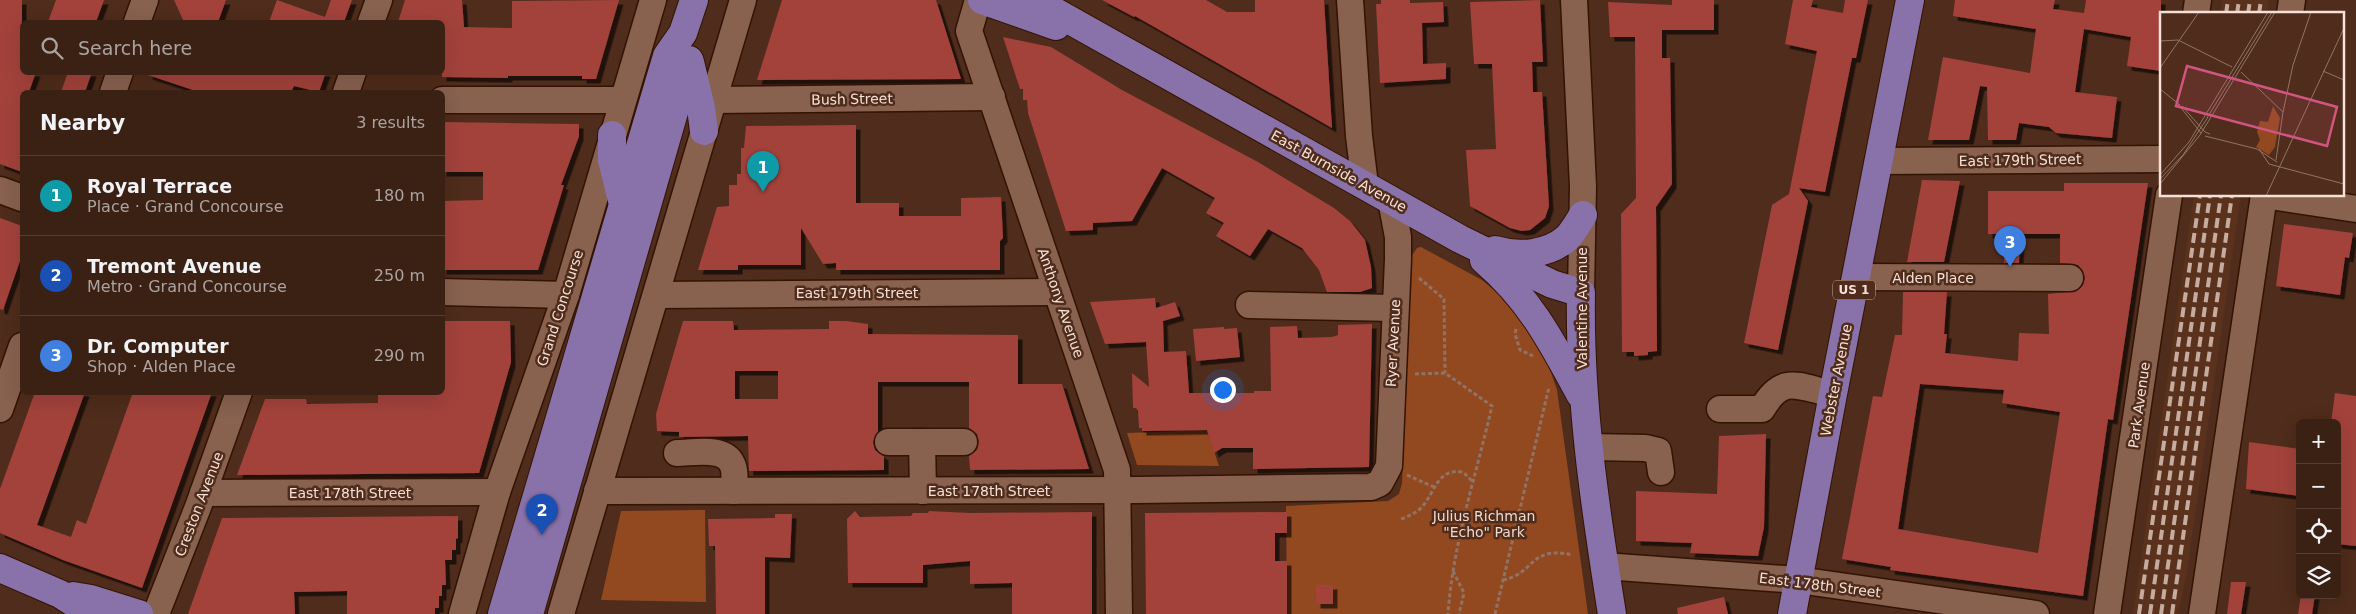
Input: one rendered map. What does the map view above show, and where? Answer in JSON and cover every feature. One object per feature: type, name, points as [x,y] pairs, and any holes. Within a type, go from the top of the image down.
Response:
[{"type":"main road","points":[[502,614],[667,56],[683,33],[694,0]]},
{"type":"main road","name":"East Burnside Avenue","points":[[980,0],[1049,24],[1101,38]]},
{"type":"main road","name":"East Burnside Avenue","points":[[1034,0],[1460,239],[1552,284],[1581,292]]},
{"type":"main road","name":"East Burnside Avenue","points":[[1062,0],[1101,38]]},
{"type":"main road","name":"Webster Avenue","points":[[1792,614],[1910,0]]},
{"type":"main road","points":[[683,33],[701,108],[704,131]]},
{"type":"main road","points":[[529,614],[689,60]]},
{"type":"main road","points":[[612,135],[612,160],[622,204]]},
{"type":"main road","points":[[1460,239],[1517,254],[1542,251],[1567,238],[1583,216]]},
{"type":"main road","points":[[1460,239],[1507,281],[1536,316],[1583,399]]},
{"type":"main road","name":"Valentine Avenue","points":[[1581,292],[1583,399],[1604,566],[1612,614]]},
{"type":"main road","points":[[12,573],[45,602],[60,604],[92,614]]},
{"type":"main road","points":[[492,614],[512,579]]},
{"type":"main road","points":[[60,604],[91,599],[139,614]]},
{"type":"street","points":[[139,20],[146,0]]},
{"type":"street","points":[[372,20],[379,0]]},
{"type":"street","name":"Grand Concourse","points":[[462,614],[497,492],[566,295],[653,0]]},
{"type":"street","points":[[561,614],[743,0]]},
{"type":"street","name":"Anthony Avenue","points":[[980,0],[969,31],[1117,470],[1119,614]]},
{"type":"street","points":[[1350,0],[1364,185]]},
{"type":"street","name":"Valentine Avenue","points":[[1574,0],[1583,186],[1581,292]]},
{"type":"street","points":[[113,90],[119,75]]},
{"type":"street","points":[[347,90],[352,75]]},
{"type":"street","name":"Bush Street","points":[[712,100],[992,97]]},
{"type":"street","points":[[445,100],[622,100]]},
{"type":"street","name":"East 179th Street","points":[[1878,162],[2160,159]]},
{"type":"street","points":[[0,190],[20,197]]},
{"type":"street","name":"Park Avenue","points":[[2107,614],[2169,196]]},
{"type":"street","points":[[2202,614],[2264,196]]},
{"type":"street","points":[[2271,196],[2356,209]]},
{"type":"street","name":"Ryer Avenue","points":[[1380,483],[1389,466],[1398,237],[1391,200]]},
{"type":"street","name":"Alden Place","points":[[1856,277],[2070,278]]},
{"type":"street","points":[[445,292],[566,295]]},
{"type":"street","name":"East 179th Street","points":[[657,295],[1058,292]]},
{"type":"street","points":[[1250,305],[1395,308]]},
{"type":"street","points":[[0,409],[20,352]]},
{"type":"street","points":[[1720,409],[1762,409],[1770,396],[1780,387],[1788,384],[1833,394]]},
{"type":"street","name":"Creston Avenue","points":[[156,614],[203,493],[238,395]]},
{"type":"street","points":[[888,442],[964,442]]},
{"type":"street","points":[[922,442],[923,491]]},
{"type":"street","points":[[1588,447],[1645,448],[1658,451],[1661,472]]},
{"type":"street","points":[[677,453],[718,453],[728,456],[733,465],[734,491]]},
{"type":"street","name":"East 178th Street","points":[[597,491],[1118,490],[1361,487],[1380,483]]},
{"type":"street","name":"East 178th Street","points":[[203,493],[497,492]]},
{"type":"street","name":"East 178th Street","points":[[1604,566],[1798,580],[2036,614]]},
{"type":"path","points":[[1416,275],[1444,299],[1445,374]]},
{"type":"path","points":[[1517,326],[1514,334],[1520,350],[1538,358]]},
{"type":"path","points":[[1410,374],[1445,374],[1492,406],[1453,570],[1448,614]]},
{"type":"path","points":[[1495,614],[1549,388]]},
{"type":"path","points":[[1401,519],[1421,508],[1443,475],[1452,472],[1463,472],[1473,482]]},
{"type":"path","points":[[1412,477],[1434,487]]},
{"type":"path","points":[[1502,580],[1513,578],[1544,554],[1557,551],[1573,555]]},
{"type":"path","points":[[1453,570],[1464,593],[1459,614]]},
{"type":"shaded area","points":[[2222,0],[2269,0],[2267,12],[2220,12]]},
{"type":"shaded area","points":[[2194,196],[2241,196],[2186,578],[2178,614],[2133,614]]},
{"type":"green space","name":"Julius Richman \"Echo\" Park","points":[[1421,247],[1482,280],[1519,311],[1544,352],[1557,390],[1588,614],[1287,614],[1286,506],[1388,501],[1399,494],[1402,483],[1411,257],[1417,248]]},
{"type":"green space","points":[[1207,430],[1219,466],[1137,465],[1127,433]]},
{"type":"green space","points":[[705,510],[706,602],[601,600],[621,511]]},
{"type":"building","points":[[0,0],[22,0],[20,75],[35,75],[30,90],[20,90],[20,171],[0,164]]},
{"type":"building","points":[[56,0],[104,0],[97,20],[49,20]]},
{"type":"building","points":[[174,0],[226,0],[219,20],[183,20]]},
{"type":"building","points":[[277,0],[325,17],[331,0],[352,0],[345,20],[270,20]]},
{"type":"building","points":[[405,0],[462,0],[464,27],[512,28],[512,1],[619,0],[596,79],[582,79],[582,76],[442,77],[442,75],[445,75],[445,20],[399,20]]},
{"type":"building","points":[[782,0],[936,0],[961,79],[757,80]]},
{"type":"building","points":[[1102,0],[1206,0],[1227,12],[1255,12],[1255,0],[1324,0],[1332,128],[1135,16]]},
{"type":"building","points":[[1381,0],[1410,0],[1410,3],[1443,2],[1444,22],[1422,23],[1423,64],[1446,63],[1446,79],[1380,83],[1376,4],[1381,4]]},
{"type":"building","points":[[1540,0],[1543,62],[1532,62],[1533,92],[1542,92],[1549,206],[1545,218],[1530,230],[1522,231],[1510,228],[1470,206],[1466,150],[1496,149],[1492,64],[1474,64],[1470,2]]},
{"type":"building","points":[[1672,0],[1714,0],[1714,30],[1662,30],[1662,58],[1670,58],[1672,184],[1656,207],[1657,351],[1648,352],[1648,355],[1634,356],[1634,352],[1622,352],[1621,214],[1636,198],[1635,37],[1610,37],[1608,2],[1672,5]]},
{"type":"building","points":[[1793,0],[1813,0],[1811,7],[1843,13],[1845,0],[1868,0],[1856,58],[1852,58],[1825,192],[1799,188],[1808,201],[1778,350],[1744,343],[1772,205],[1789,194],[1817,51],[1785,44]]},
{"type":"building","points":[[1955,0],[2055,0],[2053,9],[2084,13],[2086,0],[2161,0],[2160,71],[2127,66],[2131,37],[2084,29],[2075,92],[2117,97],[2112,138],[2056,133],[2049,127],[2019,123],[2016,140],[1988,140],[1987,87],[1980,86],[1969,140],[1928,140],[1943,57],[2030,73],[2036,29],[1953,16]]},
{"type":"building","points":[[1003,37],[1051,47],[1122,90],[1258,162],[1334,208],[1350,221],[1365,240],[1371,267],[1372,288],[1360,292],[1327,292],[1319,270],[1302,248],[1268,229],[1250,256],[1216,236],[1224,223],[1206,213],[1215,198],[1162,168],[1132,221],[1093,223],[1093,230],[1066,231],[1028,113],[1027,100],[1023,100],[1023,89],[1020,89]]},
{"type":"building","points":[[67,75],[91,75],[86,90],[62,90]]},
{"type":"building","points":[[148,75],[325,75],[320,90],[294,86],[292,90],[193,90]]},
{"type":"building","points":[[445,122],[579,124],[579,136],[561,185],[564,185],[538,270],[445,270],[445,201],[483,200],[483,172],[445,172]]},
{"type":"building","points":[[856,125],[856,203],[899,203],[899,216],[961,216],[961,198],[1001,197],[1003,238],[1000,241],[1000,270],[836,270],[836,263],[823,264],[801,228],[801,265],[738,265],[738,270],[698,270],[717,207],[729,206],[729,185],[737,185],[737,174],[741,174],[741,148],[744,148],[746,126]]},
{"type":"building","points":[[1922,180],[1960,181],[1944,262],[1907,262]]},
{"type":"building","points":[[2064,183],[2148,183],[2113,420],[2108,419],[2083,596],[1890,570],[1891,567],[1842,559],[1873,396],[1882,397],[1895,335],[1902,335],[1903,292],[1947,292],[1944,334],[1947,334],[1945,353],[2018,361],[2019,333],[2049,334],[2048,294],[2077,291],[2083,285],[2085,278],[2083,271],[2078,265],[2060,263],[2060,234],[2020,234],[2019,263],[2004,263],[2004,234],[1988,234],[1988,191],[2064,191]],"holes":[[[1920,384],[2004,390],[2002,403],[2060,412],[2038,553],[1898,529]]]},
{"type":"building","points":[[0,218],[20,225],[20,261],[3,310],[0,309]]},
{"type":"building","points":[[2284,224],[2353,233],[2349,258],[2345,257],[2340,295],[2276,286]]},
{"type":"building","points":[[1155,298],[1156,308],[1175,302],[1180,316],[1163,321],[1164,352],[1186,351],[1189,393],[1254,393],[1254,391],[1271,391],[1270,327],[1297,326],[1298,338],[1332,337],[1338,335],[1338,325],[1372,324],[1369,467],[1253,469],[1253,448],[1222,448],[1214,453],[1207,430],[1142,431],[1142,428],[1139,428],[1138,411],[1136,408],[1133,408],[1132,373],[1149,387],[1146,342],[1105,344],[1090,302]]},
{"type":"building","points":[[445,321],[510,321],[511,362],[479,473],[237,475],[265,399],[306,399],[307,404],[378,403],[378,395],[445,395]]},
{"type":"building","points":[[683,321],[733,321],[734,330],[829,329],[829,321],[846,321],[868,324],[868,334],[1018,335],[1018,384],[1062,384],[1089,469],[970,470],[969,456],[977,450],[979,442],[977,434],[969,428],[969,382],[878,382],[878,432],[873,442],[875,450],[884,456],[884,470],[749,471],[748,436],[679,437],[679,432],[657,431],[656,414]],"holes":[[[735,371],[778,371],[778,399],[735,399]]]},
{"type":"building","points":[[1224,327],[1224,329],[1237,328],[1240,357],[1196,361],[1193,329]]},
{"type":"building","points":[[2335,393],[2356,396],[2356,546],[2341,544],[2341,419],[2332,419]]},
{"type":"building","points":[[34,395],[84,395],[37,525],[71,537],[77,520],[86,524],[132,395],[211,395],[142,588],[63,560],[0,533],[0,489]]},
{"type":"building","points":[[1766,434],[1764,527],[1758,556],[1690,553],[1692,543],[1636,541],[1636,491],[1717,494],[1719,436]]},
{"type":"building","points":[[2249,442],[2296,448],[2296,495],[2246,489]]},
{"type":"building","points":[[855,511],[860,517],[911,516],[913,513],[928,513],[929,511],[970,513],[1092,512],[1092,614],[1012,614],[1012,583],[970,584],[970,561],[923,565],[923,583],[848,583],[847,519]]},
{"type":"building","points":[[1287,512],[1287,533],[1275,533],[1275,561],[1287,561],[1287,614],[1146,614],[1145,513]]},
{"type":"building","points":[[775,514],[792,514],[790,558],[765,557],[765,614],[716,614],[715,546],[709,546],[708,519],[775,518]]},
{"type":"building","points":[[458,516],[456,550],[452,550],[452,560],[445,560],[446,585],[442,585],[442,596],[439,596],[439,608],[435,608],[435,614],[347,614],[347,591],[294,592],[295,614],[188,614],[222,518]]},
{"type":"building","points":[[2231,582],[2246,582],[2241,614],[2227,614]]},
{"type":"building","points":[[1316,585],[1333,585],[1333,604],[1316,604]]},
{"type":"building","points":[[1724,597],[1728,614],[1678,614],[1677,608]]},
{"type":"building","points":[[2300,599],[2314,599],[2312,614],[2298,614]]},
{"type":"railway","points":[[2226,12],[2228,0]]},
{"type":"railway","points":[[2237,12],[2239,0]]},
{"type":"railway","points":[[2248,12],[2250,0]]},
{"type":"railway","points":[[2259,12],[2261,0]]},
{"type":"railway","points":[[2139,614],[2200,196]]},
{"type":"railway","points":[[2150,614],[2210,196]]},
{"type":"railway","points":[[2161,614],[2221,196]]},
{"type":"railway","points":[[2172,614],[2232,196]]},
{"type":"place","name":"Royal Terrace","points":[[763,192]]},
{"type":"place","name":"Dr. Computer","points":[[2010,267]]},
{"type":"place","name":"Tremont Avenue","points":[[542,535]]}]
